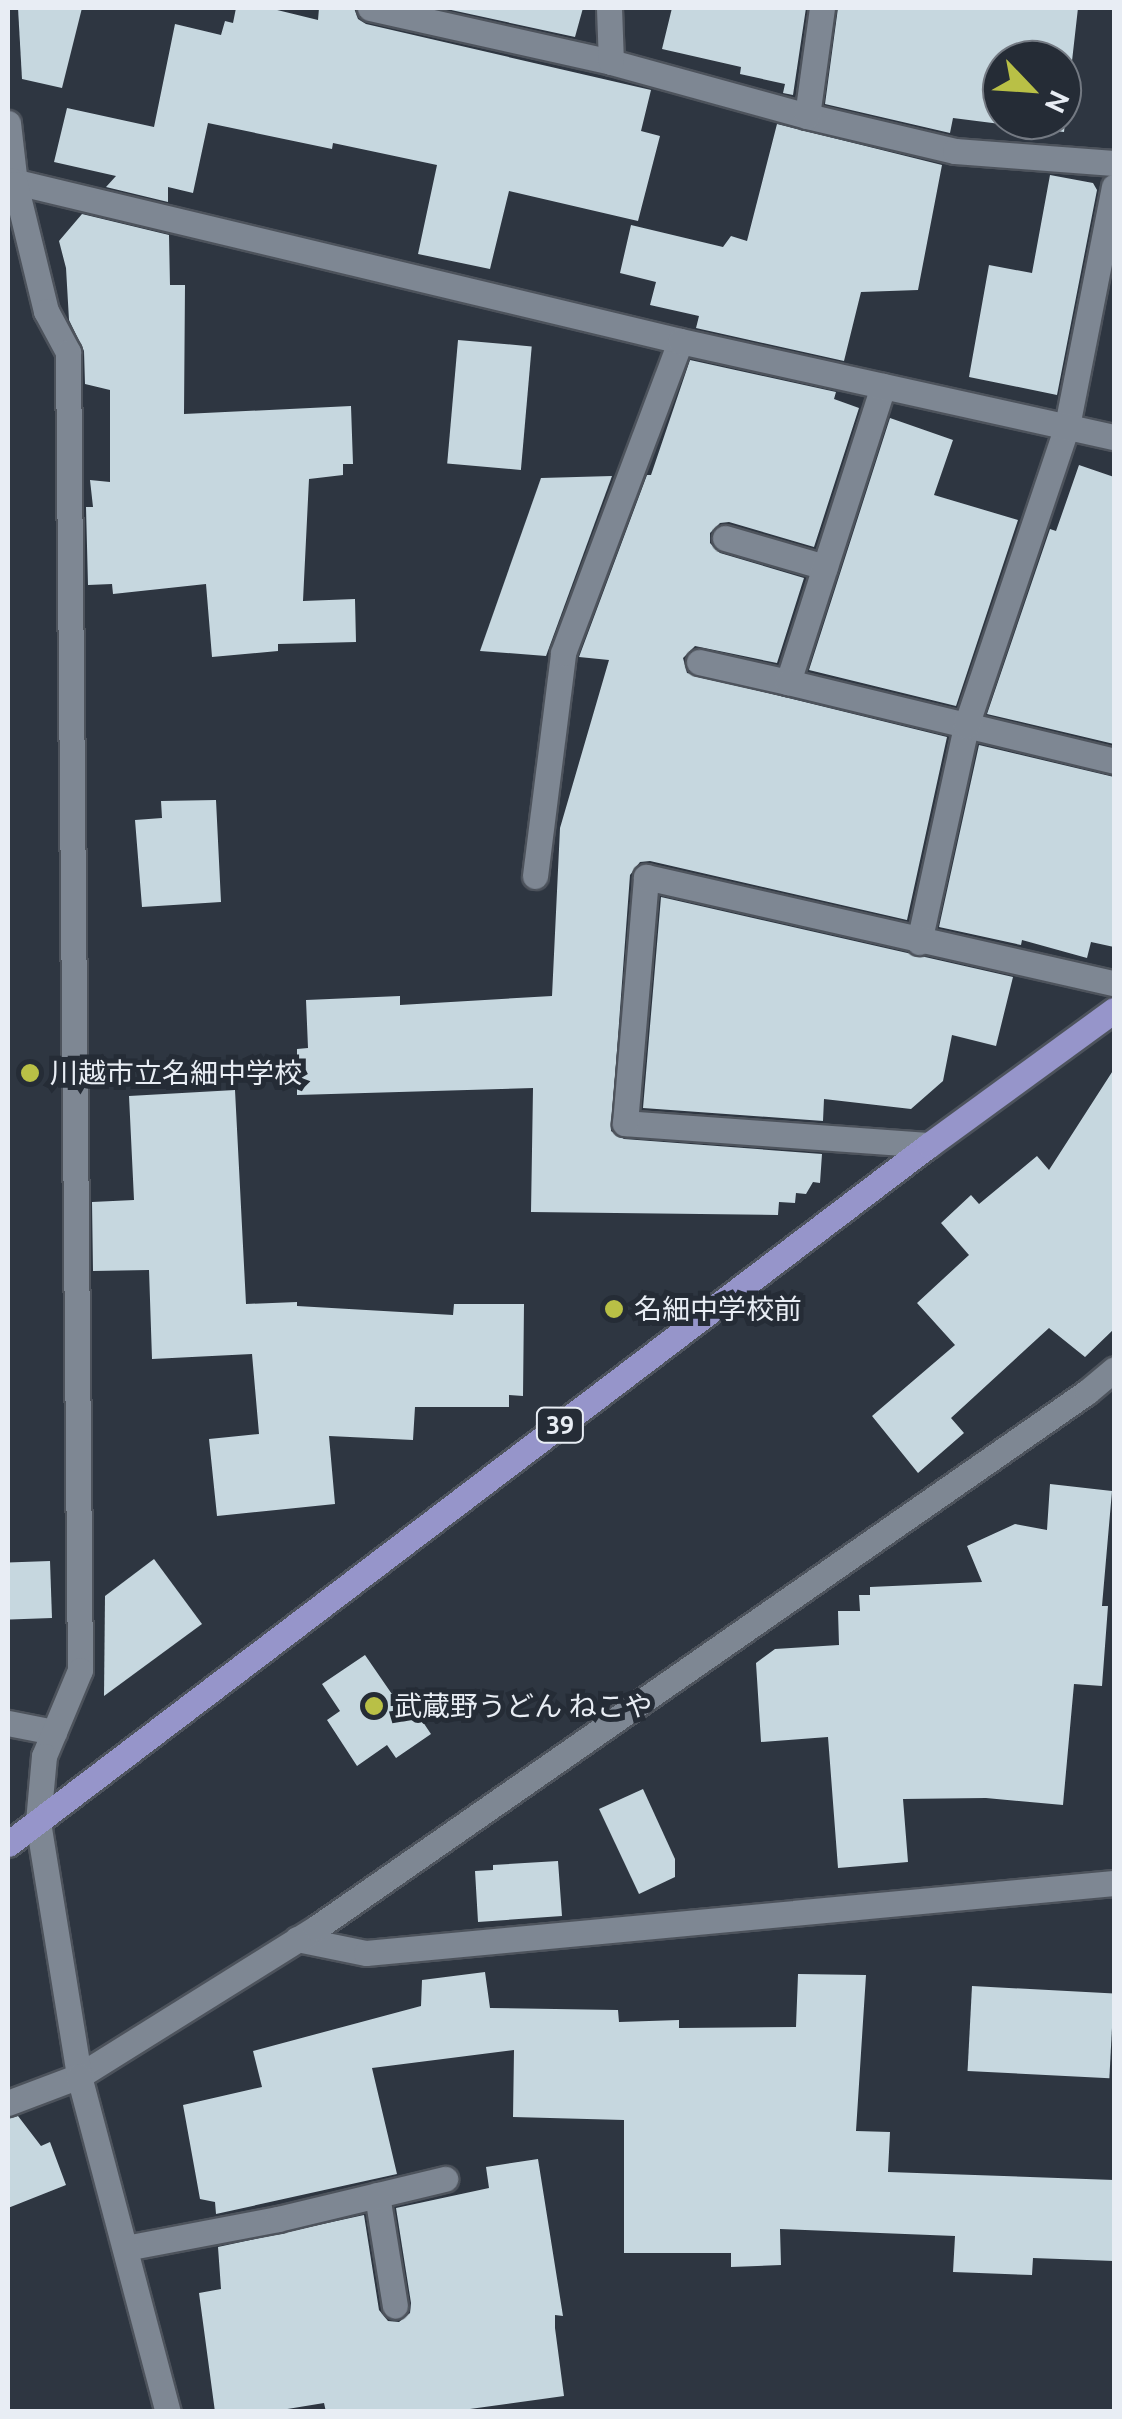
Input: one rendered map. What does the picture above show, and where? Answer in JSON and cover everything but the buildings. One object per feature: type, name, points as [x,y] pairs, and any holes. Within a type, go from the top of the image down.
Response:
[{"type":"main road","name":"39","points":[[8,1844],[928,1145],[1114,1010]]},
{"type":"street","points":[[370,8],[611,62],[807,116],[955,151],[1114,163]]},
{"type":"street","points":[[609,8],[611,62]]},
{"type":"street","points":[[807,116],[822,8]]},
{"type":"street","points":[[8,123],[11,182],[46,310],[68,352],[80,1670],[44,1756],[38,1822],[79,2076],[168,2412]]},
{"type":"street","points":[[11,182],[680,341],[1114,437]]},
{"type":"street","points":[[919,942],[966,726],[1067,426],[1114,187]]},
{"type":"street","points":[[535,876],[564,653],[680,341]]},
{"type":"street","points":[[788,682],[883,386]]},
{"type":"street","points":[[726,538],[826,567]]},
{"type":"street","points":[[699,662],[1114,761]]},
{"type":"street","points":[[928,1145],[625,1122],[646,877],[919,942],[1114,983]]},
{"type":"street","points":[[8,2103],[79,2076],[297,1939],[1088,1392],[1114,1368]]},
{"type":"street","points":[[8,1723],[54,1732]]},
{"type":"street","points":[[297,1939],[366,1953],[1114,1883]]},
{"type":"street","points":[[126,2248],[444,2179]]},
{"type":"street","points":[[376,2195],[395,2306]]},
{"type":"place","name":"川越市立名細中学校","points":[[30,1073]]},
{"type":"place","name":"名細中学校前","points":[[614,1309]]},
{"type":"place","name":"武蔵野うどん ねこや","points":[[374,1706]]}]
